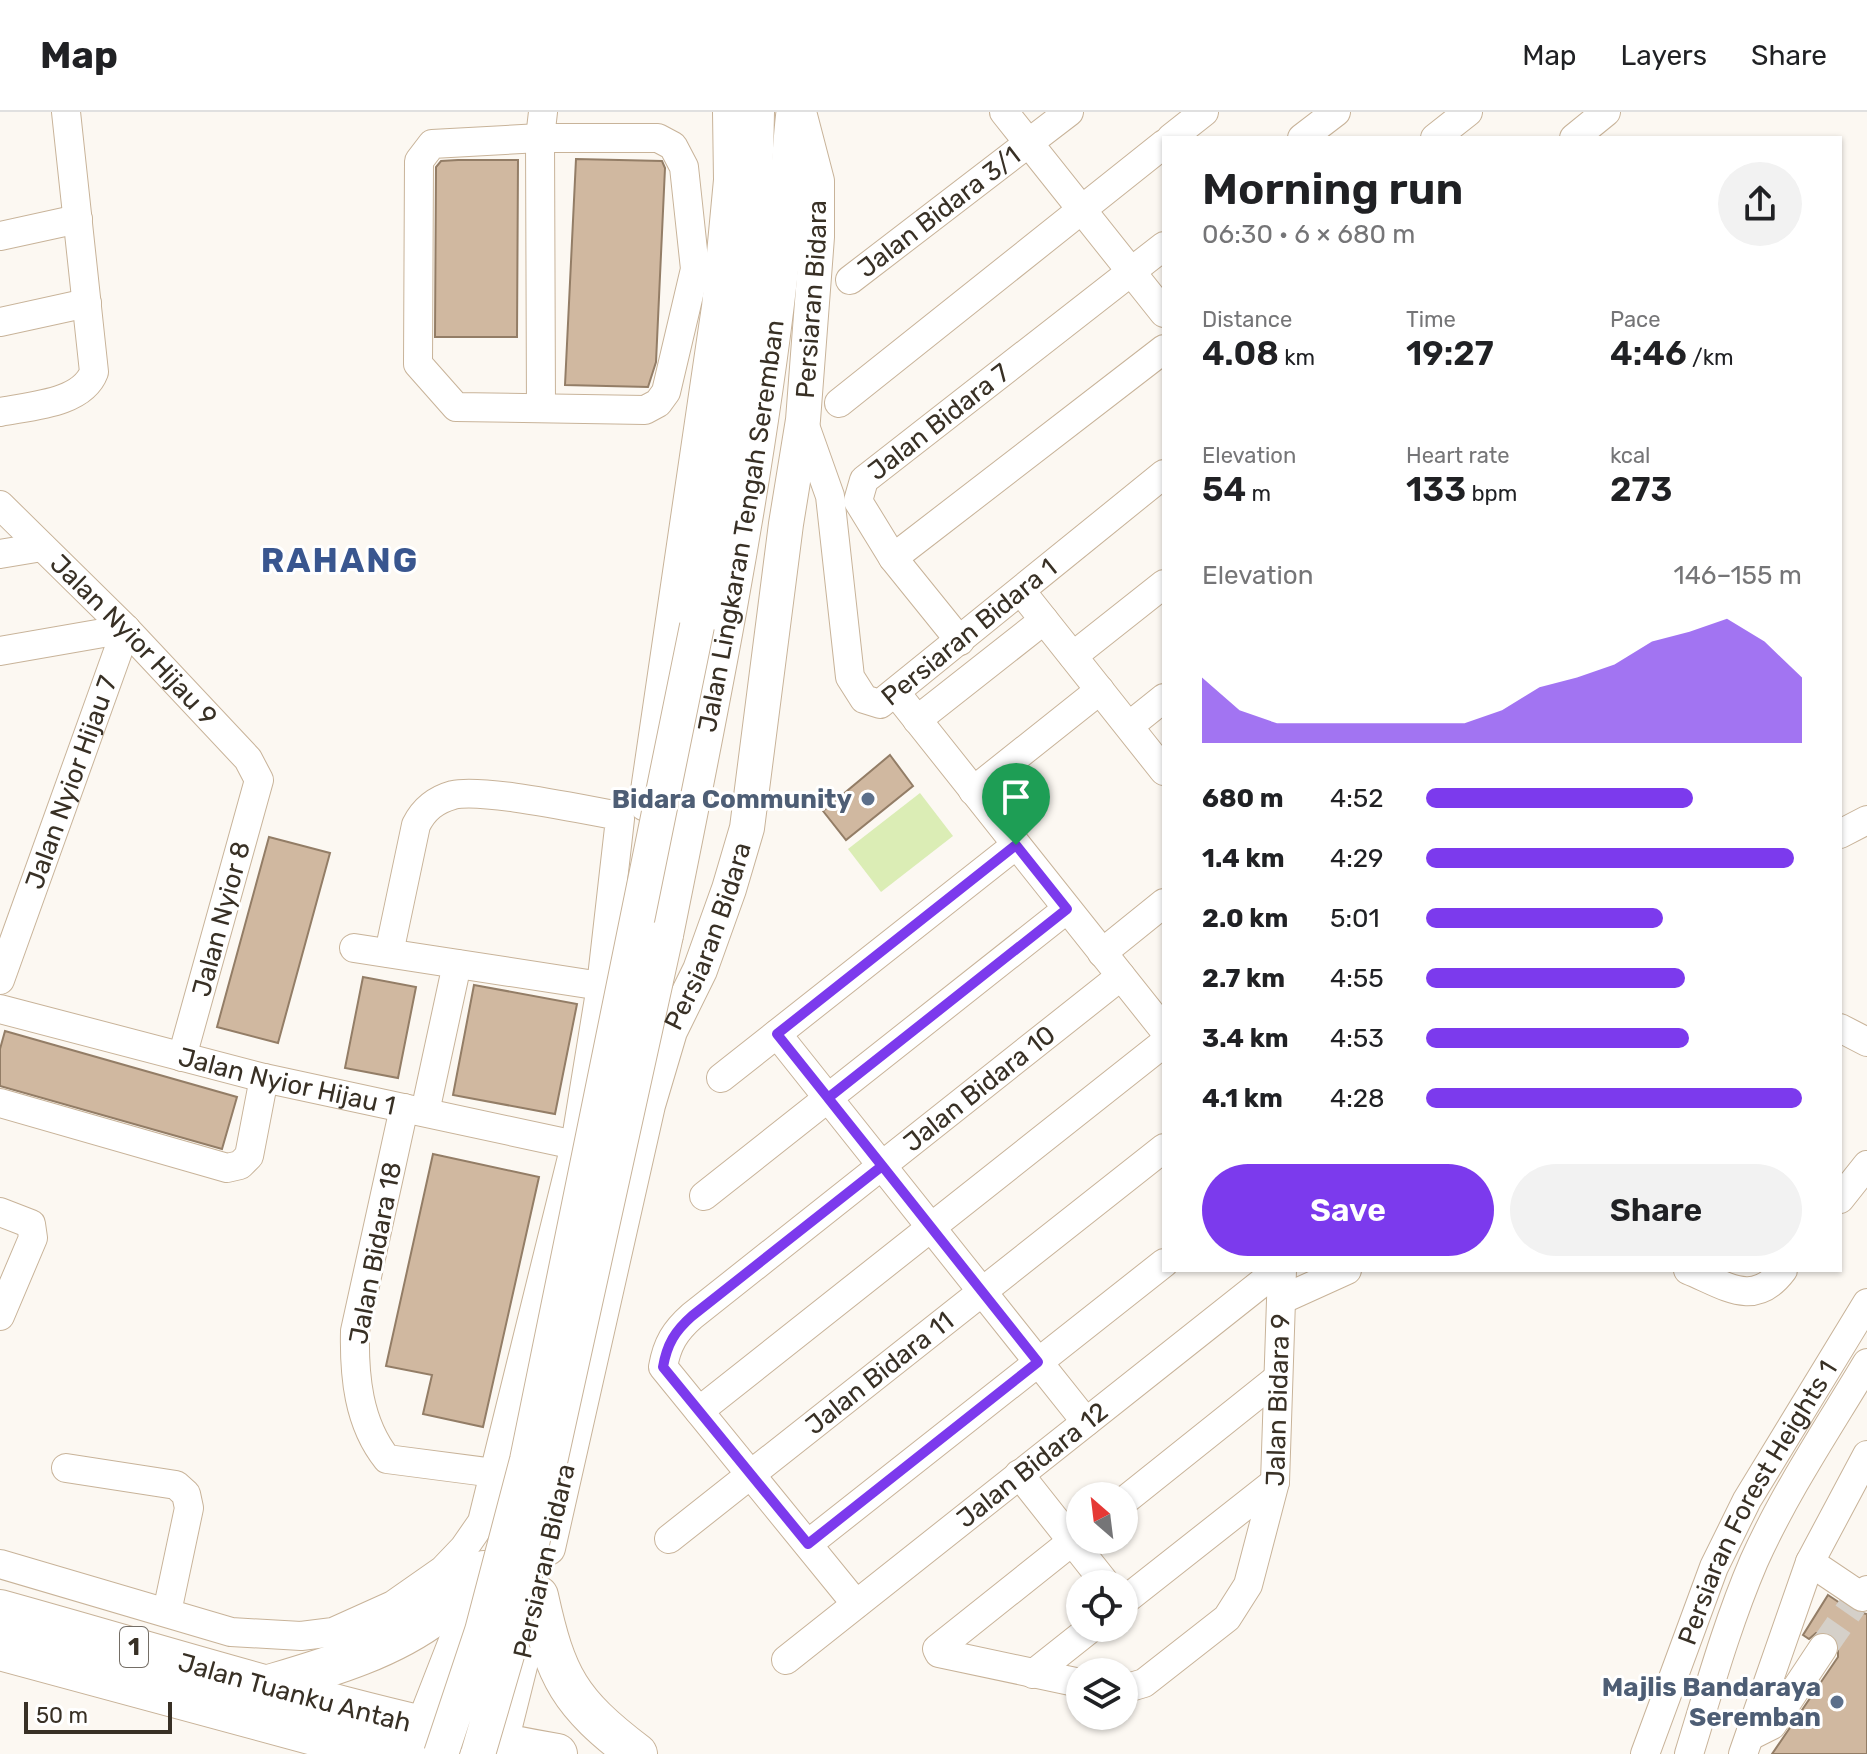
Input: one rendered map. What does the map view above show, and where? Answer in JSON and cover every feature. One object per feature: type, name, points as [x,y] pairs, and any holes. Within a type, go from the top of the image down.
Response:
[{"type":"highway","points":[[301,1754],[264,1704],[325,1668],[389,1642],[437,1614],[484,1571]]},
{"type":"highway","points":[[538,1596],[551,1655],[563,1680],[580,1703],[637,1754]]},
{"type":"highway","name":"Jalan Tuanku Antah","points":[[0,1610],[264,1704],[384,1754]]},
{"type":"highway","name":"Jalan Tuanku Antah","points":[[0,1650],[264,1704],[425,1744],[492,1751]]},
{"type":"highway","name":"1","points":[[492,1751],[557,1754]]},
{"type":"main road","name":"Persiaran Bidara","points":[[425,1744],[446,1668],[484,1571],[643,822],[719,307],[731,180],[730,112]]},
{"type":"main road","name":"Jalan Lingkaran Tengah Seremban","points":[[697,626],[744,335],[754,205],[757,112]]},
{"type":"main road","name":"Persiaran Bidara","points":[[492,1751],[538,1596],[648,1105],[670,1031],[700,970],[747,828],[786,524],[803,420],[817,195],[796,112]]},
{"type":"main road","name":"Jalan Lingkaran Tengah Seremban","points":[[666,935],[730,615],[780,277],[784,191],[796,112]]},
{"type":"main road","name":"Persiaran Bidara","points":[[425,1744],[482,1631],[527,1460],[697,626]]},
{"type":"main road","name":"Persiaran Bidara","points":[[492,1751],[509,1648],[666,935]]},
{"type":"main road","points":[[446,1668],[459,1690],[471,1693],[507,1682],[519,1668]]},
{"type":"street","points":[[0,412],[63,398],[90,382],[94,372],[66,112]]},
{"type":"street","points":[[1004,112],[1162,311]]},
{"type":"street","name":"Jalan Bidara 3/1","points":[[850,280],[1069,112]]},
{"type":"street","points":[[1174,136],[1204,112]]},
{"type":"street","points":[[1305,136],[1336,112]]},
{"type":"street","points":[[1438,136],[1468,112]]},
{"type":"street","points":[[1576,136],[1606,112]]},
{"type":"street","points":[[541,125],[541,408]]},
{"type":"street","points":[[541,125],[658,138],[673,146],[684,167],[695,269],[666,392],[658,403],[645,410],[541,408],[456,407],[418,364],[419,161],[432,144],[541,125]]},
{"type":"street","points":[[839,403],[1162,146]]},
{"type":"street","points":[[0,236],[78,219]]},
{"type":"street","name":"Jalan Bidara 7","points":[[960,641],[893,558],[858,501],[864,480],[1162,248]]},
{"type":"street","points":[[0,322],[87,303]]},
{"type":"street","points":[[893,558],[1162,351]]},
{"type":"street","name":"Persiaran Bidara 1","points":[[803,420],[830,496],[850,677],[864,699],[880,704],[1162,476]]},
{"type":"street","name":"Jalan Nyior Hijau 9","points":[[0,505],[126,629],[248,759],[259,780]]},
{"type":"street","points":[[786,524],[796,514],[810,511],[824,516],[834,535]]},
{"type":"street","points":[[0,554],[42,547]]},
{"type":"street","points":[[1073,656],[1162,586]]},
{"type":"street","points":[[1021,591],[1162,768]]},
{"type":"street","points":[[917,720],[1044,620]]},
{"type":"street","points":[[0,651],[126,629]]},
{"type":"street","name":"Jalan Nyior Hijau 7","points":[[0,980],[126,629]]},
{"type":"street","points":[[973,791],[1100,690]]},
{"type":"street","points":[[896,693],[1162,1027]]},
{"type":"street","points":[[1129,726],[1162,700]]},
{"type":"street","name":"Jalan Nyior 8","points":[[182,1057],[259,780]]},
{"type":"street","points":[[0,1564],[231,1632],[275,1635],[333,1632],[364,1621],[443,1570],[464,1548],[482,1522],[503,1474],[575,1145],[601,986],[620,819],[615,815],[468,793],[435,803],[423,811],[416,825],[389,953]]},
{"type":"street","points":[[1842,833],[1867,820]]},
{"type":"street","points":[[721,1078],[1016,845]]},
{"type":"street","points":[[1102,953],[1162,905]]},
{"type":"street","points":[[704,1196],[1067,909]]},
{"type":"street","points":[[354,948],[601,986]]},
{"type":"street","points":[[414,1110],[457,964]]},
{"type":"street","name":"Jalan Bidara 10","points":[[856,1604],[663,1367],[666,1349],[676,1331],[1121,976]]},
{"type":"street","name":"Jalan Nyior Hijau 1","points":[[0,1009],[264,1078],[575,1145]]},
{"type":"street","points":[[1842,1029],[1867,1042]]},
{"type":"street","points":[[777,1034],[1086,1422]]},
{"type":"street","points":[[699,1411],[1162,1045]]},
{"type":"street","points":[[0,1103],[227,1168],[240,1165],[249,1156],[264,1078]]},
{"type":"street","name":"Jalan Bidara 18","points":[[414,1110],[355,1331],[354,1362],[361,1404],[378,1448],[387,1459],[503,1474]]},
{"type":"street","name":"Jalan Bidara 11","points":[[669,1539],[1162,1150]]},
{"type":"street","points":[[1842,1196],[1867,1165]]},
{"type":"street","points":[[0,1212],[31,1224],[33,1238],[1,1314]]},
{"type":"street","points":[[808,1544],[1162,1265]]},
{"type":"street","name":"Jalan Bidara 12","points":[[786,1660],[1277,1272]]},
{"type":"street","name":"Jalan Bidara 9","points":[[1138,1590],[1275,1482],[1283,1299],[1280,1272]]},
{"type":"street","points":[[1283,1299],[1343,1272]]},
{"type":"street","points":[[1693,1272],[1744,1292],[1759,1292],[1773,1283],[1781,1272]]},
{"type":"street","name":"Persiaran Forest Heights 1","points":[[1645,1754],[1714,1567],[1747,1500],[1867,1303]]},
{"type":"street","name":"Persiaran Forest Heights 1","points":[[1689,1754],[1721,1651],[1755,1561],[1788,1494],[1867,1363]]},
{"type":"street","points":[[1138,1490],[1278,1378]]},
{"type":"street","points":[[1746,1745],[1810,1562],[1867,1455]]},
{"type":"street","points":[[66,1468],[176,1485],[186,1494],[189,1508],[167,1612]]},
{"type":"street","points":[[1019,1474],[1066,1527]]},
{"type":"street","points":[[1138,1685],[1227,1618],[1240,1601],[1248,1585],[1275,1482]]},
{"type":"street","points":[[1066,1546],[937,1649],[939,1653],[1066,1680]]},
{"type":"street","points":[[1810,1562],[1861,1597]]},
{"type":"street","points":[[1033,1674],[1073,1642]]},
{"type":"street","points":[[1746,1745],[1772,1725],[1823,1648]]},
{"type":"green space","points":[[920,793],[953,836],[881,892],[848,849]]},
{"type":"building","points":[[576,159],[662,161],[665,168],[656,362],[648,387],[565,385]]},
{"type":"building","points":[[518,160],[517,337],[435,337],[436,167],[441,161]]},
{"type":"building","name":"Bidara Community","points":[[890,755],[913,786],[846,840],[823,811]]},
{"type":"building","points":[[269,837],[330,853],[278,1043],[217,1027]]},
{"type":"building","points":[[363,977],[416,987],[398,1078],[345,1068]]},
{"type":"building","points":[[474,985],[577,1004],[555,1114],[453,1095]]},
{"type":"building","points":[[5,1031],[237,1097],[222,1149],[0,1086],[0,1049]]},
{"type":"building","points":[[433,1154],[539,1177],[483,1427],[423,1414],[432,1375],[386,1366]]},
{"type":"building","name":"Majlis Bandaraya Seremban","points":[[1828,1595],[1852,1611],[1867,1614],[1867,1754],[1772,1754],[1838,1657],[1838,1641],[1832,1633],[1816,1633],[1809,1639],[1803,1635]]},
{"type":"tunnel","points":[[1823,1648],[1853,1605]]},
{"type":"place","name":"Bidara Community","points":[[868,799]]},
{"type":"place","name":"Majlis Bandaraya Seremban","points":[[1837,1702]]},
{"type":"district","name":"RAHANG","points":[[340,560]]},
{"type":"route","points":[[1016,845],[777,1034],[882,1166],[931,1228],[1038,1362],[808,1544],[663,1367],[666,1349],[676,1331],[692,1316],[882,1166],[828,1098],[1067,909],[1016,845]]}]
